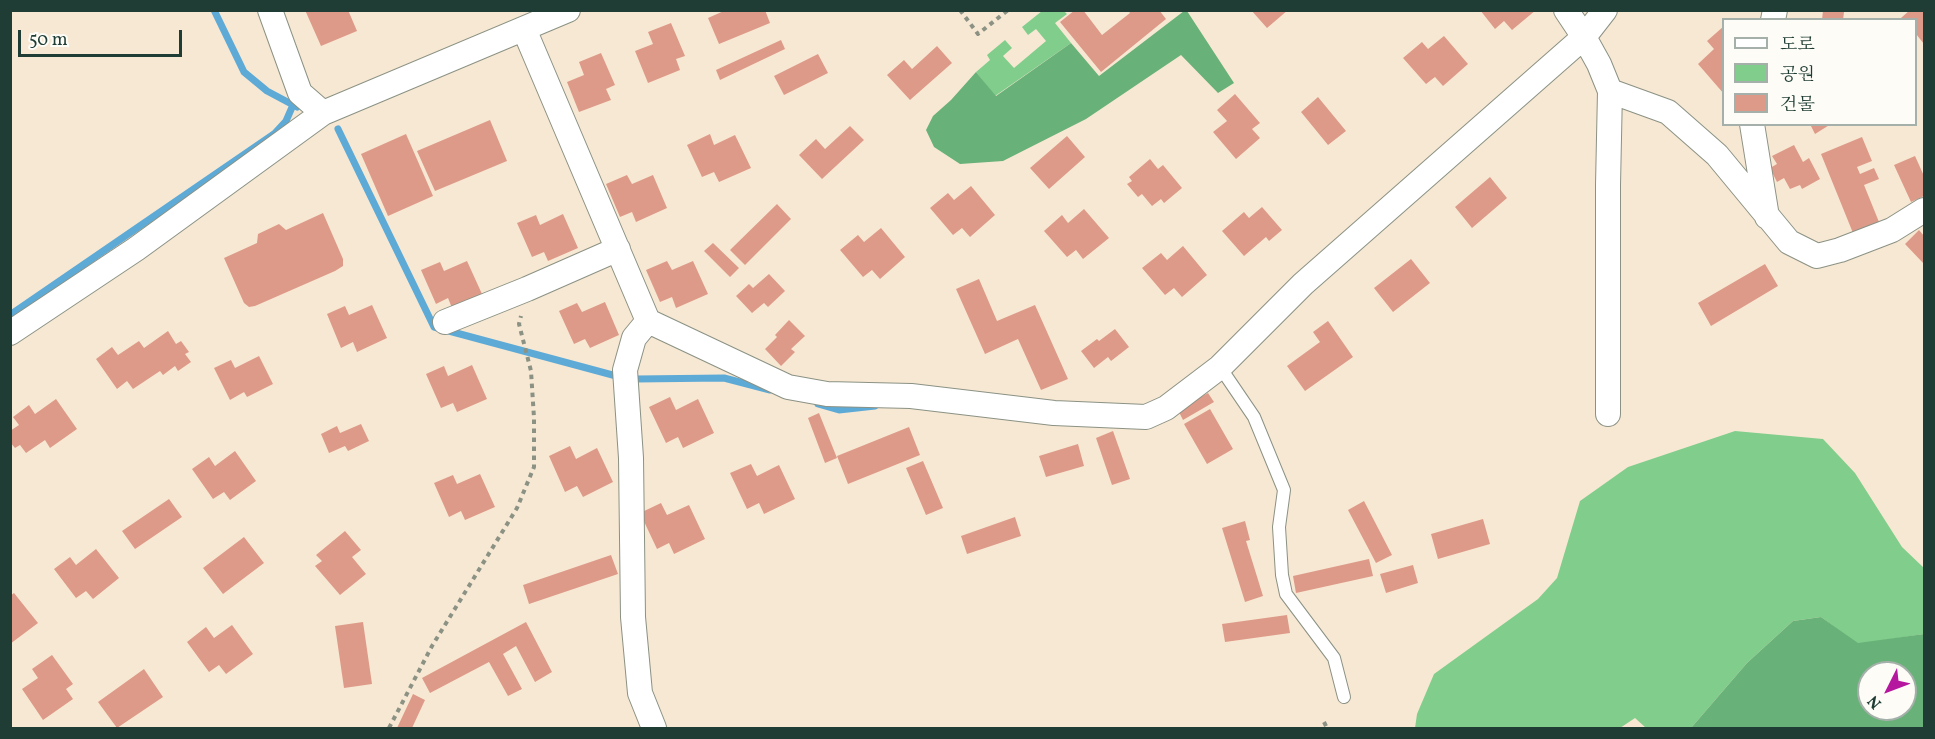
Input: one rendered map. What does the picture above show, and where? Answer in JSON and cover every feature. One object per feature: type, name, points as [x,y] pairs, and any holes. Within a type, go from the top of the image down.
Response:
[{"type":"street","points":[[270,10],[300,93],[323,113]]},
{"type":"street","points":[[10,333],[136,249],[323,113],[568,10]]},
{"type":"street","points":[[1566,10],[1599,64],[1610,91],[1608,414]]},
{"type":"street","points":[[524,29],[648,321],[788,387],[827,394],[911,396],[1054,413],[1146,417],[1166,408],[1220,366],[1303,284],[1584,37],[1605,10]]},
{"type":"street","points":[[1610,91],[1668,112],[1717,155],[1789,242],[1817,256],[1840,250],[1892,230],[1924,210]]},
{"type":"street","points":[[1752,126],[1768,219]]},
{"type":"street","points":[[445,322],[618,249]]},
{"type":"street","points":[[648,321],[634,338],[625,370],[631,458],[633,617],[640,693],[654,729]]},
{"type":"lane","points":[[1220,366],[1254,417],[1284,490],[1279,527],[1282,575],[1286,594],[1334,658],[1344,697]]},
{"type":"path","points":[[960,10],[978,34],[1008,10]]},
{"type":"path","points":[[389,729],[432,646],[517,508],[534,467],[531,370],[519,324],[527,289]]},
{"type":"path","points":[[1324,722],[1327,729]]},
{"type":"green space","points":[[1042,11],[1064,11],[1067,14],[1055,23],[1071,43],[995,96],[976,72],[990,60],[987,55],[1005,40],[1012,48],[1003,56],[1014,68],[1046,41],[1036,29],[1028,35],[1022,27]]},
{"type":"green space","points":[[1187,11],[1234,83],[1218,93],[1181,55],[1086,119],[1003,161],[960,164],[934,147],[926,130],[933,116],[976,72],[996,96],[1071,43],[1099,76]]},
{"type":"green space","points":[[1735,431],[1823,439],[1855,473],[1902,547],[1924,568],[1924,634],[1858,644],[1821,617],[1793,621],[1747,663],[1691,728],[1646,728],[1635,718],[1620,728],[1415,728],[1417,714],[1434,674],[1538,599],[1557,578],[1580,501],[1628,467]]},
{"type":"green space","points":[[1821,617],[1858,643],[1924,634],[1924,728],[1691,728],[1747,663],[1793,621]]},
{"type":"building","points":[[305,10],[348,10],[357,31],[321,46]]},
{"type":"building","points":[[726,10],[765,10],[770,23],[719,44],[708,18]]},
{"type":"building","points":[[1075,10],[1083,10],[1102,35],[1130,13],[1128,10],[1159,10],[1166,19],[1101,72],[1060,22]]},
{"type":"building","points":[[1251,10],[1288,10],[1267,28]]},
{"type":"building","points":[[1480,10],[1536,10],[1512,30],[1504,21],[1495,29]]},
{"type":"building","points":[[1823,10],[1844,12],[1843,18],[1822,18]]},
{"type":"building","points":[[1910,10],[1924,10],[1924,44],[1917,35],[1917,18],[1901,18]]},
{"type":"building","points":[[671,23],[685,56],[676,59],[680,70],[648,83],[635,51],[653,44],[648,32]]},
{"type":"building","points":[[1722,28],[1722,92],[1698,64],[1714,49],[1707,41]]},
{"type":"building","points":[[1444,36],[1468,64],[1443,86],[1435,77],[1426,84],[1403,58],[1422,42],[1428,49]]},
{"type":"building","points":[[781,40],[785,49],[720,80],[716,70]]},
{"type":"building","points":[[937,46],[952,63],[910,100],[887,75],[904,60],[912,69]]},
{"type":"building","points":[[601,53],[615,85],[606,89],[611,100],[579,112],[567,82],[584,75],[579,62]]},
{"type":"building","points":[[818,54],[828,73],[784,95],[774,76]]},
{"type":"building","points":[[1235,94],[1260,123],[1252,129],[1260,138],[1236,159],[1213,132],[1227,121],[1217,110]]},
{"type":"building","points":[[1318,97],[1346,131],[1328,145],[1301,112]]},
{"type":"building","points":[[490,120],[507,161],[435,191],[417,151]]},
{"type":"building","points":[[850,126],[864,140],[822,179],[799,155],[816,139],[825,149]]},
{"type":"building","points":[[1811,126],[1828,126],[1815,134]]},
{"type":"building","points":[[406,134],[433,196],[388,216],[361,154]]},
{"type":"building","points":[[710,134],[714,145],[735,135],[751,168],[719,182],[714,172],[702,177],[687,145]]},
{"type":"building","points":[[1067,136],[1085,157],[1049,189],[1030,168]]},
{"type":"building","points":[[1862,137],[1872,161],[1857,167],[1860,174],[1874,168],[1879,179],[1864,185],[1879,222],[1853,233],[1821,154]]},
{"type":"building","points":[[1794,145],[1803,162],[1809,158],[1820,179],[1802,189],[1800,185],[1790,189],[1784,178],[1777,182],[1770,168],[1777,164],[1772,156]]},
{"type":"building","points":[[1915,156],[1924,176],[1924,196],[1911,202],[1894,165]]},
{"type":"building","points":[[1150,159],[1158,169],[1163,165],[1182,188],[1164,203],[1161,199],[1152,206],[1142,194],[1138,197],[1127,184],[1132,181],[1129,177]]},
{"type":"building","points":[[627,175],[632,184],[653,175],[667,208],[636,222],[632,212],[620,217],[606,184]]},
{"type":"building","points":[[1490,177],[1507,198],[1472,228],[1455,207]]},
{"type":"building","points":[[971,186],[995,215],[970,237],[962,228],[953,235],[930,208],[948,193],[954,200]]},
{"type":"building","points":[[777,204],[791,219],[745,265],[730,250]]},
{"type":"building","points":[[1262,207],[1282,230],[1269,241],[1266,237],[1244,256],[1222,231],[1244,212],[1249,218]]},
{"type":"building","points":[[1084,209],[1109,238],[1083,259],[1076,250],[1067,257],[1044,231],[1062,215],[1068,223]]},
{"type":"building","points":[[323,213],[343,259],[343,266],[255,306],[249,307],[244,303],[224,258],[257,243],[258,234],[279,224],[286,230]]},
{"type":"building","points":[[563,214],[578,248],[548,261],[544,252],[532,257],[517,223],[536,215],[540,225]]},
{"type":"building","points":[[881,228],[905,257],[880,279],[872,270],[863,277],[840,250],[858,235],[864,242]]},
{"type":"building","points":[[1919,230],[1924,236],[1924,264],[1905,244]]},
{"type":"building","points":[[713,243],[739,268],[730,277],[704,251]]},
{"type":"building","points":[[1183,246],[1207,275],[1182,297],[1174,288],[1165,295],[1142,268],[1161,253],[1167,260]]},
{"type":"building","points":[[1411,259],[1430,283],[1393,312],[1374,288]]},
{"type":"building","points":[[467,261],[482,294],[452,308],[448,298],[436,304],[421,270],[440,262],[444,271]]},
{"type":"building","points":[[667,261],[672,270],[693,261],[708,294],[676,308],[672,297],[660,302],[646,270]]},
{"type":"building","points":[[1765,264],[1778,286],[1711,326],[1698,303]]},
{"type":"building","points":[[769,274],[785,291],[768,307],[764,303],[752,313],[736,296],[749,284],[753,288]]},
{"type":"building","points":[[979,279],[997,321],[1035,305],[1068,379],[1041,390],[1018,339],[985,354],[956,289]]},
{"type":"building","points":[[605,302],[619,335],[590,348],[585,339],[574,344],[559,311],[577,303],[582,312]]},
{"type":"building","points":[[372,305],[387,338],[357,352],[353,342],[341,348],[327,314],[345,306],[349,315]]},
{"type":"building","points":[[789,320],[805,336],[791,349],[795,352],[781,366],[765,349]]},
{"type":"building","points":[[1328,321],[1353,357],[1305,391],[1287,366],[1320,342],[1313,332]]},
{"type":"building","points":[[1115,329],[1129,347],[1111,361],[1108,357],[1094,368],[1081,351]]},
{"type":"building","points":[[168,331],[176,344],[181,341],[189,352],[185,354],[191,362],[178,371],[175,366],[163,375],[160,371],[133,389],[127,381],[117,389],[96,359],[112,347],[118,355],[139,341],[144,348]]},
{"type":"building","points":[[259,356],[273,384],[247,397],[244,392],[230,400],[214,368],[231,360],[235,368]]},
{"type":"building","points":[[472,365],[487,399],[457,412],[453,403],[441,408],[426,374],[444,366],[448,376]]},
{"type":"building","points":[[1208,393],[1214,402],[1183,420],[1178,410]]},
{"type":"building","points":[[670,397],[676,410],[698,399],[714,433],[683,448],[678,437],[666,443],[649,407]]},
{"type":"building","points":[[56,399],[77,429],[50,448],[45,440],[26,453],[20,445],[15,448],[10,442],[10,431],[19,425],[13,417],[29,405],[35,414]]},
{"type":"building","points":[[1210,409],[1233,449],[1207,464],[1184,424]]},
{"type":"building","points":[[819,413],[837,458],[825,463],[808,418]]},
{"type":"building","points":[[361,424],[369,441],[348,451],[345,446],[329,453],[321,434],[337,426],[340,433]]},
{"type":"building","points":[[909,427],[920,455],[848,484],[837,456]]},
{"type":"building","points":[[1113,431],[1130,479],[1112,485],[1096,438]]},
{"type":"building","points":[[1078,444],[1084,466],[1046,477],[1039,456]]},
{"type":"building","points":[[570,446],[576,459],[597,448],[613,482],[583,497],[577,486],[565,492],[549,456]]},
{"type":"building","points":[[235,451],[256,481],[230,500],[224,492],[213,499],[192,469],[209,457],[215,466]]},
{"type":"building","points":[[923,461],[943,508],[926,515],[906,468]]},
{"type":"building","points":[[751,464],[757,476],[779,465],[795,499],[764,514],[759,503],[747,509],[730,473]]},
{"type":"building","points":[[480,474],[495,507],[465,520],[461,511],[449,517],[434,483],[453,475],[457,484]]},
{"type":"building","points":[[169,499],[182,517],[135,549],[122,531]]},
{"type":"building","points":[[1364,501],[1392,555],[1376,563],[1348,510]]},
{"type":"building","points":[[661,503],[667,515],[689,505],[705,539],[674,554],[669,543],[657,549],[640,513]]},
{"type":"building","points":[[1015,517],[1021,536],[967,554],[961,536]]},
{"type":"building","points":[[1483,519],[1490,544],[1438,559],[1431,534]]},
{"type":"building","points":[[1245,521],[1250,540],[1246,541],[1263,596],[1245,602],[1222,528]]},
{"type":"building","points":[[345,531],[361,550],[352,557],[366,574],[340,595],[315,566],[322,561],[316,555]]},
{"type":"building","points":[[244,537],[264,563],[223,594],[203,568]]},
{"type":"building","points":[[96,549],[119,578],[93,599],[86,591],[76,598],[54,569],[70,557],[76,565]]},
{"type":"building","points":[[611,555],[618,574],[529,604],[523,585]]},
{"type":"building","points":[[1369,559],[1373,576],[1296,593],[1293,576]]},
{"type":"building","points":[[1413,565],[1418,583],[1386,593],[1380,574]]},
{"type":"building","points":[[14,593],[38,623],[10,644],[10,596]]},
{"type":"building","points":[[1287,615],[1290,633],[1225,642],[1222,624]]},
{"type":"building","points":[[363,622],[372,684],[344,688],[335,626]]},
{"type":"building","points":[[526,622],[552,672],[535,682],[516,646],[503,654],[522,689],[508,696],[489,662],[430,693],[422,678]]},
{"type":"building","points":[[232,625],[253,654],[226,674],[219,665],[209,672],[187,642],[206,627],[214,638]]},
{"type":"building","points":[[52,655],[73,684],[66,689],[73,699],[43,720],[22,689],[38,678],[32,669]]},
{"type":"building","points":[[144,669],[163,697],[117,728],[98,702]]},
{"type":"building","points":[[413,694],[425,700],[412,728],[397,728]]},
{"type":"waterway","points":[[214,10],[244,72],[267,91],[297,107]]},
{"type":"waterway","points":[[10,315],[274,134],[286,121],[293,105]]},
{"type":"waterway","points":[[338,129],[434,327],[620,377]]},
{"type":"waterway","points":[[636,379],[724,378],[770,390]]},
{"type":"waterway","points":[[818,404],[839,410],[875,406]]}]
